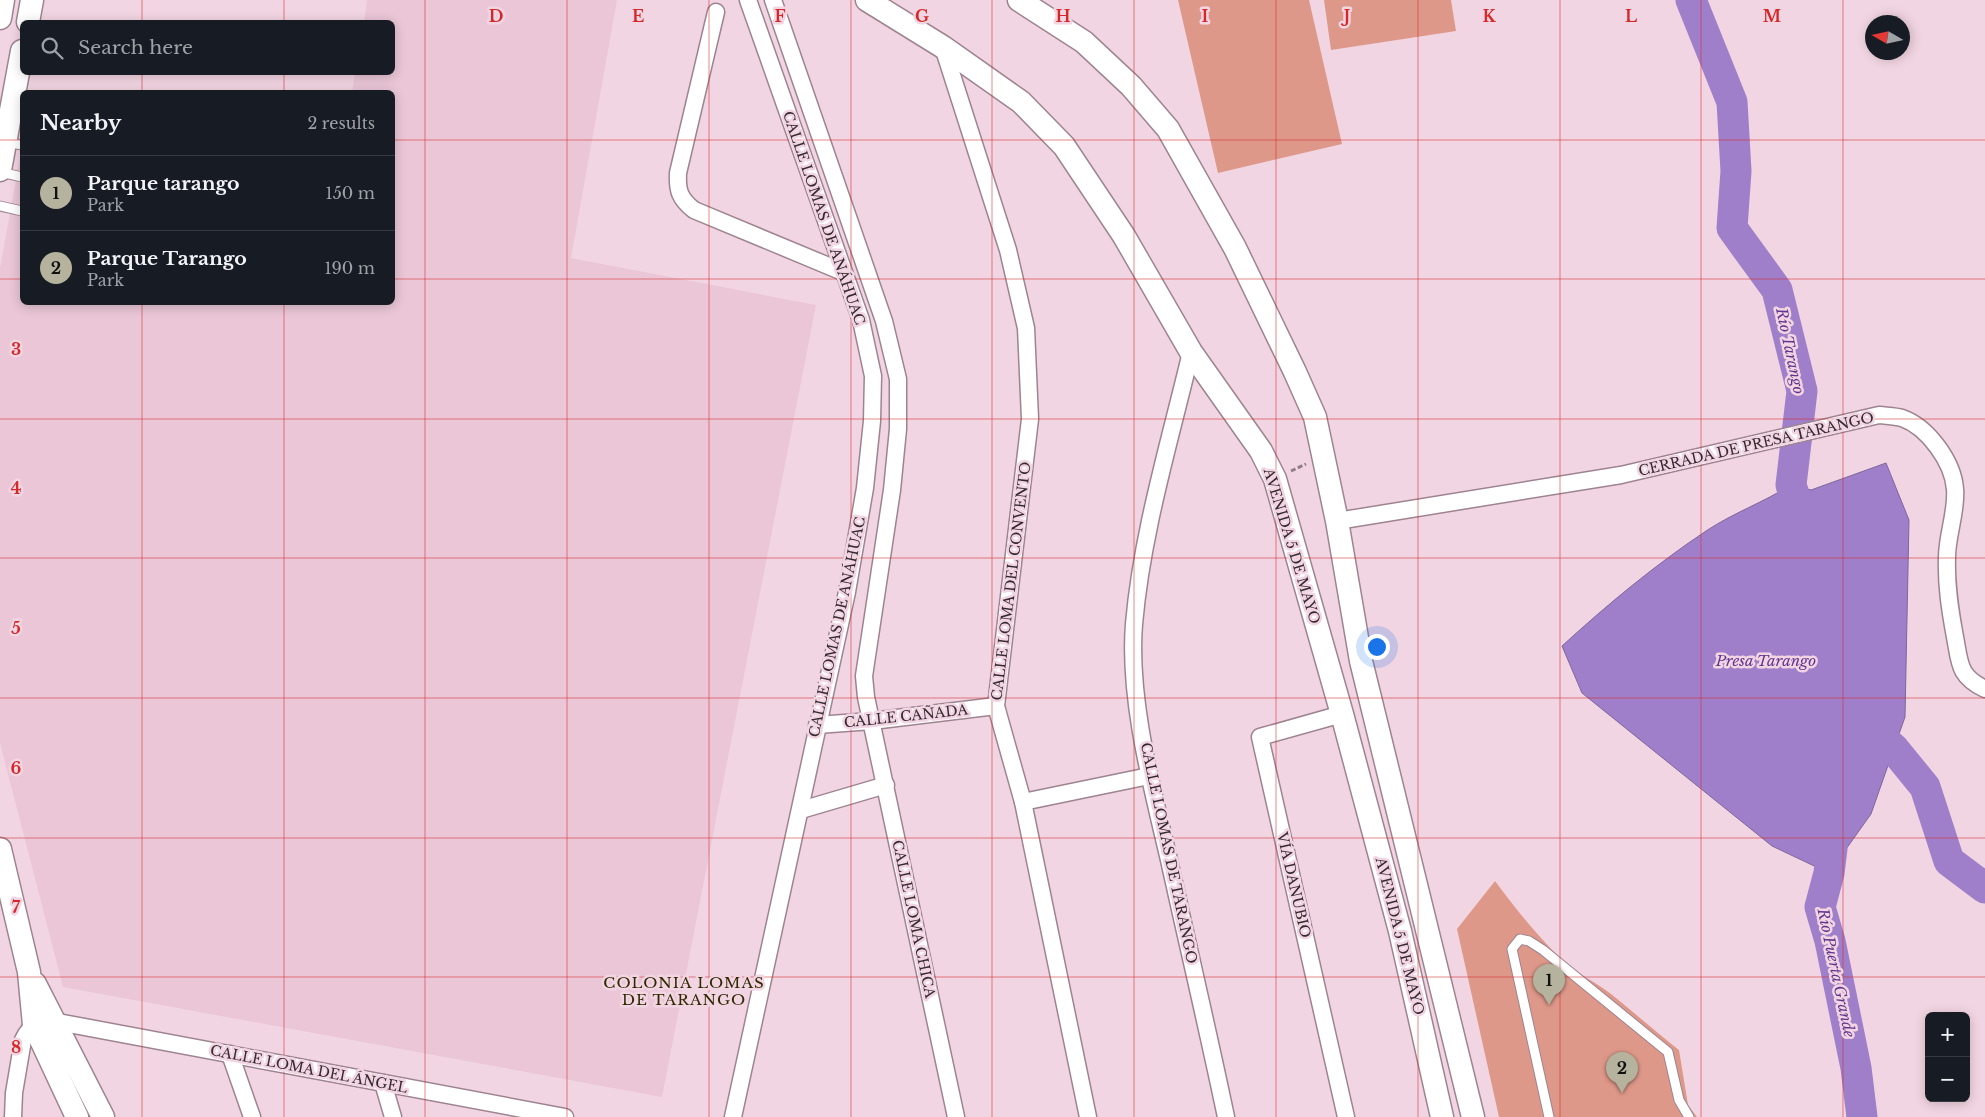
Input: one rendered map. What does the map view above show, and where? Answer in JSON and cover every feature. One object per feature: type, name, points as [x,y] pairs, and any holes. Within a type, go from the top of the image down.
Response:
[{"type":"main road","points":[[0,18],[3,0]]},
{"type":"main road","points":[[28,20],[32,0]]},
{"type":"main road","name":"AVENIDA 5 DE MAYO","points":[[867,0],[943,48],[1021,102],[1064,146],[1124,236],[1191,352],[1246,426],[1274,479],[1342,714],[1400,931],[1442,1117]]},
{"type":"main road","name":"AVENIDA 5 DE MAYO","points":[[1019,0],[1084,42],[1131,86],[1168,129],[1235,248],[1295,372],[1314,417],[1337,521],[1361,661],[1474,1117]]},
{"type":"main road","points":[[0,171],[9,143],[20,64]]},
{"type":"main road","points":[[0,849],[29,972],[44,1023],[77,1117]]},
{"type":"main road","points":[[44,1023],[103,1117]]},
{"type":"street","name":"CALLE LOMAS DE ANÁHUAC","points":[[733,1117],[847,592],[865,488],[872,421],[874,376],[861,320],[748,0]]},
{"type":"street","name":"CALLE LOMAS DE ANÁHUAC","points":[[773,0],[884,321],[898,378],[898,429],[892,490],[864,676],[866,697],[872,721]]},
{"type":"street","points":[[716,12],[678,173],[678,189],[682,201],[694,210],[843,272]]},
{"type":"street","name":"CALLE LOMA DEL CONVENTO","points":[[943,48],[1008,250],[1026,328],[1030,419],[996,706],[1023,802],[1088,1117]]},
{"type":"street","name":"CALLE LOMAS DE TARANGO","points":[[1191,352],[1145,550],[1134,625],[1135,674],[1149,776],[1208,1029],[1226,1117]]},
{"type":"street","name":"CERRADA DE PRESA TARANGO","points":[[1337,521],[1621,475],[1860,420],[1880,416],[1901,418],[1919,426],[1938,448],[1951,472],[1955,489],[1947,555],[1947,592],[1961,670],[1970,682],[1985,689]]},
{"type":"street","name":"CALLE CAÑADA","points":[[817,725],[872,721],[996,706]]},
{"type":"street","name":"VÍA DANUBIO","points":[[1342,714],[1260,737],[1346,1117]]},
{"type":"street","name":"CALLE LOMA CHICA","points":[[872,721],[956,1117]]},
{"type":"street","points":[[1023,802],[1149,776]]},
{"type":"street","points":[[801,810],[886,785]]},
{"type":"street","points":[[13,1117],[14,1093],[23,1040],[27,1032],[44,1023]]},
{"type":"street","name":"CALLE LOMA DEL ÁNGEL","points":[[44,1023],[230,1054],[544,1115],[565,1117]]},
{"type":"street","points":[[230,1054],[252,1117]]},
{"type":"street","points":[[384,1083],[393,1117]]},
{"type":"lane","points":[[0,171],[20,176]]},
{"type":"lane","points":[[0,206],[20,211]]},
{"type":"lane","points":[[1549,1117],[1512,949],[1520,939],[1529,941],[1543,950],[1668,1052],[1679,1100],[1689,1117]]},
{"type":"path","points":[[1274,479],[1323,456]]},
{"type":"shaded area","points":[[367,0],[617,0],[571,258],[816,305],[662,1097],[63,987],[0,743],[0,268],[20,158],[20,305],[395,305],[395,90],[352,90],[355,75],[395,75],[395,20],[364,20]]},
{"type":"shaded area","points":[[1178,0],[1309,0],[1342,144],[1218,173]]},
{"type":"shaded area","points":[[1324,0],[1451,0],[1456,31],[1331,50]]},
{"type":"shaded area","points":[[1495,881],[1526,921],[1560,958],[1609,993],[1679,1050],[1688,1105],[1697,1117],[1499,1117],[1457,929]]},
{"type":"water","name":"Presa Tarango","points":[[1886,463],[1909,520],[1905,717],[1871,814],[1829,873],[1772,846],[1582,693],[1562,646],[1650,571],[1716,525],[1791,485],[1811,490]]},
{"type":"waterway","name":"Río Tarango","points":[[1691,0],[1732,102],[1736,171],[1732,228],[1777,290],[1802,391],[1791,485],[1804,525]]},
{"type":"waterway","points":[[1862,720],[1894,749],[1925,787],[1949,861],[1985,888]]},
{"type":"waterway","name":"Río Puerta Grande","points":[[1834,832],[1829,873],[1820,907],[1830,941],[1856,1068],[1862,1117]]},
{"type":"place","name":"Parque tarango","points":[[1549,1005]]},
{"type":"place","name":"Parque Tarango","points":[[1622,1093]]},
{"type":"district","name":"COLONIA LOMAS DE TARANGO","points":[[684,992]]}]
